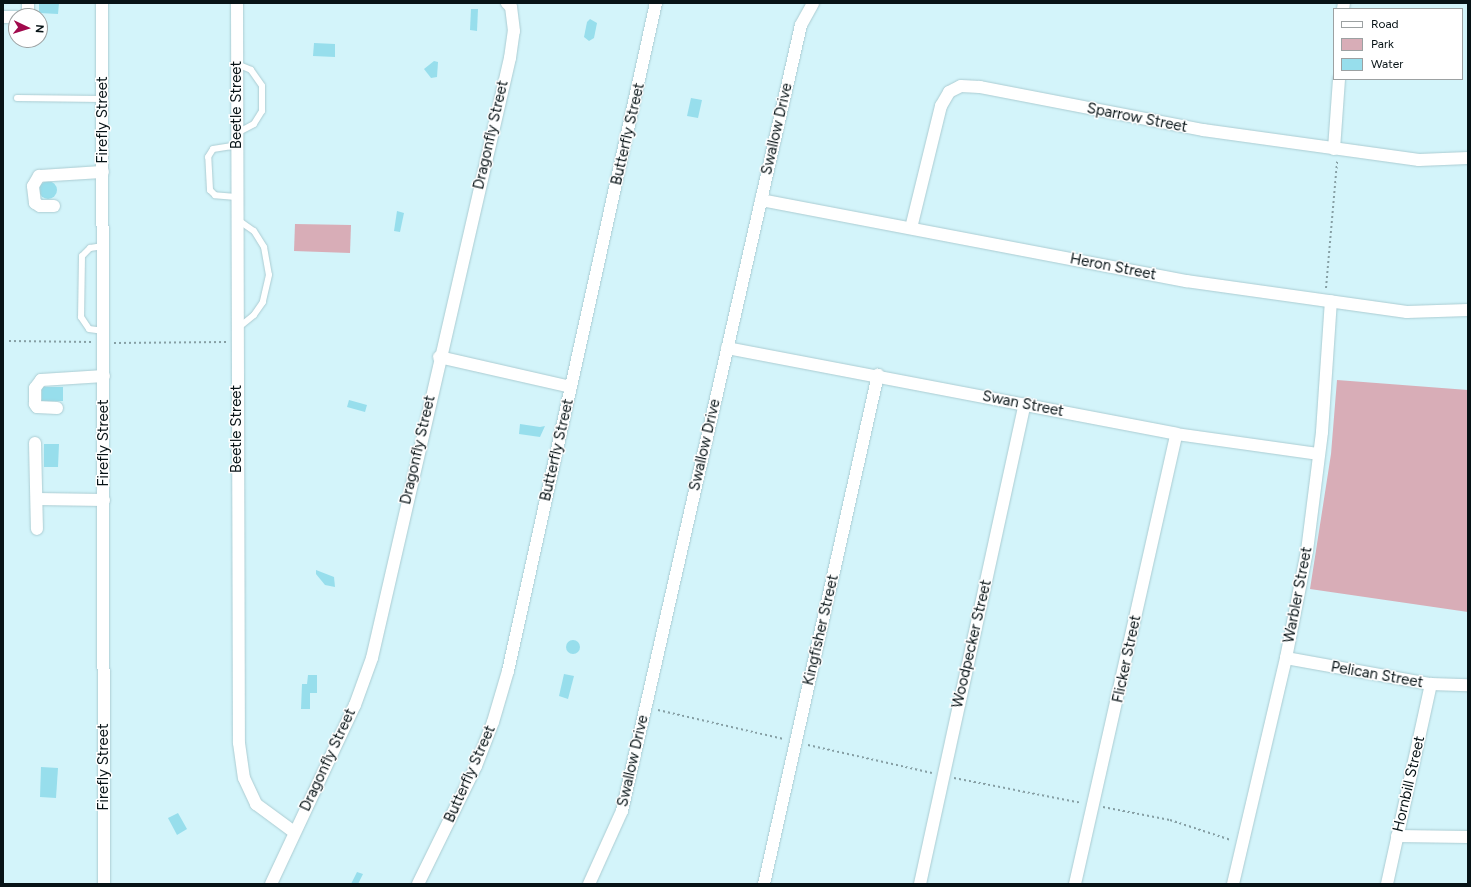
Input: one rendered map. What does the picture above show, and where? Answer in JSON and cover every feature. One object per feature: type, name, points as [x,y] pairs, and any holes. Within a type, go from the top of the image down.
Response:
[{"type":"street","name":"Firefly Street","points":[[102,3],[104,337],[104,884]]},
{"type":"street","name":"Beetle Street","points":[[237,3],[236,342],[239,743],[244,778],[256,804],[294,832]]},
{"type":"street","name":"Dragonfly Street","points":[[271,884],[294,832],[355,705],[372,658],[439,357],[510,58],[514,31],[511,8],[507,3]]},
{"type":"street","name":"Butterfly Street","points":[[418,884],[476,766],[493,722],[508,671],[656,3]]},
{"type":"street","name":"Swallow Drive","points":[[590,884],[622,811],[801,25],[813,3]]},
{"type":"street","points":[[1334,149],[1339,80]]},
{"type":"street","name":"Sparrow Street","points":[[911,228],[941,106],[949,92],[961,86],[980,87],[1203,130],[1334,149],[1419,160],[1468,158]]},
{"type":"street","points":[[54,206],[40,206],[33,199],[33,186],[39,176],[103,172]]},
{"type":"street","name":"Heron Street","points":[[761,200],[1186,281],[1407,312],[1468,310]]},
{"type":"street","name":"Warbler Street","points":[[1232,884],[1286,658],[1307,551],[1319,454],[1331,301]]},
{"type":"street","name":"Swan Street","points":[[727,348],[878,375],[1176,434],[1319,454]]},
{"type":"street","points":[[439,357],[571,387]]},
{"type":"street","name":"Kingfisher Street","points":[[764,884],[878,375]]},
{"type":"street","points":[[56,408],[37,407],[34,404],[35,388],[41,380],[104,376]]},
{"type":"street","name":"Woodpecker Street","points":[[920,884],[1025,404]]},
{"type":"street","name":"Flicker Street","points":[[1076,884],[1176,434]]},
{"type":"street","points":[[35,443],[37,529]]},
{"type":"street","points":[[37,499],[104,500]]},
{"type":"street","name":"Pelican Street","points":[[1286,658],[1431,684],[1468,685]]},
{"type":"street","name":"Hornbill Street","points":[[1387,884],[1431,684]]},
{"type":"street","points":[[1397,836],[1468,838]]},
{"type":"lane","points":[[236,197],[215,195],[210,190],[208,157],[212,149],[237,139],[254,124],[262,111],[262,86],[251,70],[237,64]]},
{"type":"lane","points":[[17,98],[102,99]]},
{"type":"lane","points":[[236,219],[254,231],[264,247],[269,275],[263,302],[254,316],[236,330]]},
{"type":"lane","points":[[103,246],[90,248],[82,256],[81,317],[89,329],[104,337]]},
{"type":"path","points":[[1331,301],[1325,292],[1337,161],[1334,149]]},
{"type":"path","points":[[9,341],[104,337],[236,342]]},
{"type":"green space","points":[[295,224],[351,225],[350,253],[294,251]]},
{"type":"green space","points":[[1337,380],[1468,390],[1468,612],[1310,589],[1331,454]]},
{"type":"water","points":[[39,3],[59,3],[58,14],[48,13],[48,8],[39,8]]},
{"type":"water","points":[[471,9],[478,9],[477,31],[470,30]]},
{"type":"water","points":[[590,19],[597,23],[594,38],[589,41],[584,37],[587,22]]},
{"type":"water","points":[[314,43],[335,44],[335,57],[313,56]]},
{"type":"water","points":[[434,61],[438,62],[437,77],[431,78],[424,69]]},
{"type":"water","points":[[691,98],[702,100],[698,118],[687,116]]},
{"type":"water","points":[[48,181],[55,183],[57,190],[55,197],[48,199],[41,197],[39,190],[41,183]]},
{"type":"water","points":[[397,211],[404,213],[400,232],[394,231]]},
{"type":"water","points":[[42,387],[63,387],[63,401],[42,401]]},
{"type":"water","points":[[349,400],[367,405],[365,412],[347,407]]},
{"type":"water","points":[[520,424],[540,427],[545,426],[540,437],[519,434]]},
{"type":"water","points":[[44,444],[59,444],[58,467],[44,467]]},
{"type":"water","points":[[316,570],[334,577],[335,587],[325,585],[316,574]]},
{"type":"water","points":[[570,640],[576,640],[580,644],[580,650],[576,654],[570,654],[566,650],[566,644]]},
{"type":"water","points":[[564,674],[574,676],[568,699],[559,696]]},
{"type":"water","points":[[308,675],[317,675],[317,693],[310,693],[310,709],[301,709],[302,684],[307,684]]},
{"type":"water","points":[[41,767],[58,768],[56,798],[40,797]]},
{"type":"water","points":[[178,813],[187,829],[177,835],[168,818]]},
{"type":"water","points":[[357,872],[363,874],[358,884],[351,884]]}]
